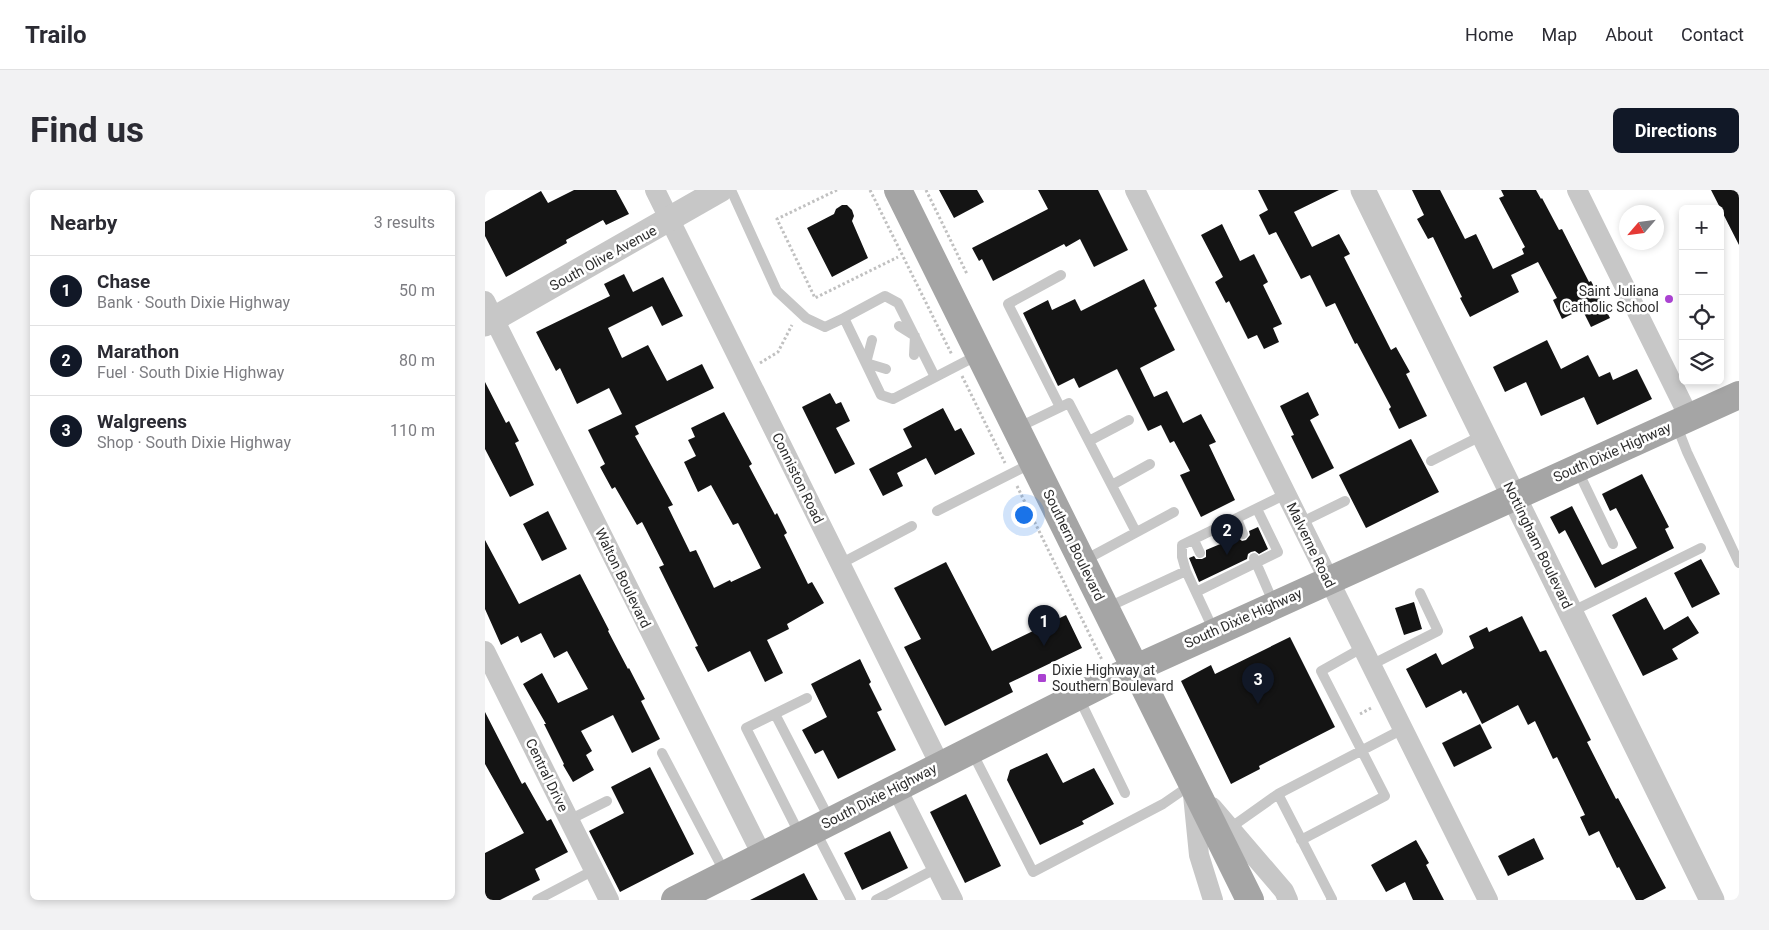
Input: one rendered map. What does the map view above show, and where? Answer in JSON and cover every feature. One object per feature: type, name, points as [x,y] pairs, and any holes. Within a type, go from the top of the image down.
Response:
[{"type":"main road","name":"Southern Boulevard","points":[[898,190],[968,360],[1016,429],[1022,468],[1082,561],[1105,608],[1123,673],[1192,783],[1250,900]]},
{"type":"main road","name":"South Dixie Highway","points":[[675,900],[1123,673],[1682,420],[1738,398]]},
{"type":"street","name":"Conniston Road","points":[[655,190],[940,765]]},
{"type":"street","name":"South Olive Avenue","points":[[488,315],[670,220],[720,190]]},
{"type":"street","name":"Malverne Road","points":[[1135,190],[1488,900]]},
{"type":"street","name":"Nottingham Boulevard","points":[[1363,190],[1712,900]]},
{"type":"street","points":[[1583,192],[1682,420]]},
{"type":"street","name":"Walton Boulevard","points":[[488,315],[761,855]]},
{"type":"street","name":"Central Drive","points":[[485,651],[609,900]]},
{"type":"street","points":[[1192,783],[1284,891],[1288,900]]},
{"type":"street","points":[[1192,783],[1199,855],[1213,900]]},
{"type":"street","points":[[896,787],[937,868],[947,898]]},
{"type":"lane","points":[[731,190],[777,291],[806,318],[825,327],[885,296],[898,303],[935,376]]},
{"type":"lane","points":[[1060,407],[1008,304],[1061,275]]},
{"type":"lane","points":[[844,318],[881,395],[893,399],[968,360]]},
{"type":"lane","points":[[899,326],[915,336]]},
{"type":"lane","points":[[914,355],[915,336]]},
{"type":"lane","points":[[866,363],[872,340]]},
{"type":"lane","points":[[866,363],[886,369]]},
{"type":"lane","points":[[1016,429],[1069,403],[1136,532]]},
{"type":"lane","points":[[1089,441],[1129,420]]},
{"type":"lane","points":[[1682,420],[1687,452],[1739,563]]},
{"type":"lane","points":[[1431,461],[1484,434]]},
{"type":"lane","points":[[1112,485],[1150,464]]},
{"type":"lane","points":[[937,511],[1022,468]]},
{"type":"lane","points":[[1577,468],[1613,544]]},
{"type":"lane","points":[[1215,631],[1186,571],[1182,557],[1182,546],[1286,494]]},
{"type":"lane","points":[[1300,523],[1345,501]]},
{"type":"lane","points":[[1196,592],[1213,579],[1278,552],[1257,509]]},
{"type":"lane","points":[[1082,561],[1174,512]]},
{"type":"lane","points":[[1237,519],[1243,534]]},
{"type":"lane","points":[[840,564],[912,526]]},
{"type":"lane","points":[[1194,540],[1201,553]]},
{"type":"lane","points":[[1571,612],[1701,548]]},
{"type":"lane","points":[[1255,560],[1274,604]]},
{"type":"lane","points":[[1105,608],[1186,571]]},
{"type":"lane","points":[[1301,840],[1385,796],[1321,671],[1438,631],[1420,593]]},
{"type":"lane","points":[[1078,695],[1125,793]]},
{"type":"lane","points":[[807,698],[746,728],[815,828]]},
{"type":"lane","points":[[775,714],[815,828],[851,900]]},
{"type":"lane","points":[[1230,828],[1278,794],[1403,729]]},
{"type":"lane","points":[[970,750],[1033,872],[1163,804],[1192,783]]},
{"type":"lane","points":[[662,753],[725,874]]},
{"type":"lane","points":[[1278,794],[1331,900]]},
{"type":"lane","points":[[569,820],[607,801]]},
{"type":"lane","points":[[876,900],[937,868]]},
{"type":"lane","points":[[537,900],[594,870]]},
{"type":"path","points":[[815,298],[777,219],[837,190]]},
{"type":"path","points":[[870,190],[968,360],[1123,673]]},
{"type":"path","points":[[811,302],[815,298],[898,257]]},
{"type":"path","points":[[760,363],[779,352],[792,325]]},
{"type":"path","points":[[1360,714],[1374,707]]},
{"type":"building","points":[[574,190],[616,190],[629,214],[606,225],[603,220],[566,240],[567,243],[506,277],[485,236],[485,222],[541,191],[548,203]]},
{"type":"building","points":[[939,190],[977,190],[984,202],[954,218]]},
{"type":"building","points":[[1038,190],[1098,190],[1128,250],[1094,267],[1080,239],[1066,247],[1064,244],[993,281],[982,259],[979,261],[972,248],[1048,209]]},
{"type":"building","points":[[1258,190],[1339,190],[1294,212],[1312,247],[1339,234],[1350,254],[1344,257],[1391,350],[1396,347],[1410,372],[1406,374],[1427,416],[1399,429],[1389,409],[1391,407],[1357,343],[1355,344],[1335,303],[1326,307],[1310,275],[1301,279],[1276,232],[1269,235],[1259,215],[1268,210]]},
{"type":"building","points":[[1412,190],[1440,190],[1465,239],[1476,234],[1493,269],[1524,254],[1522,249],[1525,247],[1499,198],[1504,196],[1501,190],[1536,190],[1559,230],[1562,229],[1610,318],[1591,327],[1582,309],[1562,319],[1553,300],[1557,298],[1538,262],[1511,275],[1519,292],[1470,317],[1433,237],[1428,239],[1417,219],[1424,215]]},
{"type":"building","points":[[1711,190],[1739,190],[1739,245],[1724,216],[1724,205],[1719,205]]},
{"type":"building","points":[[842,205],[847,205],[852,210],[854,216],[852,221],[868,258],[832,277],[807,228],[834,214],[836,209]]},
{"type":"building","points":[[1222,224],[1240,261],[1254,254],[1268,282],[1263,285],[1282,324],[1273,328],[1279,342],[1264,349],[1257,335],[1248,339],[1229,301],[1226,303],[1215,282],[1223,277],[1201,235]]},
{"type":"building","points":[[624,274],[633,292],[663,277],[683,316],[662,326],[652,306],[608,328],[622,358],[648,345],[667,381],[702,364],[714,388],[635,426],[639,434],[635,436],[673,505],[668,507],[690,552],[696,550],[714,588],[761,568],[738,523],[733,525],[711,485],[698,492],[684,462],[696,456],[688,440],[695,437],[691,428],[724,412],[752,464],[749,466],[775,515],[777,513],[787,533],[784,535],[808,584],[812,582],[824,603],[787,624],[789,629],[767,640],[783,673],[765,682],[750,651],[708,672],[695,647],[698,646],[659,567],[664,565],[642,522],[637,525],[615,487],[612,489],[600,467],[605,464],[588,430],[622,414],[609,388],[577,404],[560,368],[556,371],[536,332],[610,296],[604,284]]},
{"type":"building","points":[[1144,279],[1157,306],[1154,308],[1175,350],[1140,368],[1154,397],[1167,391],[1183,423],[1201,414],[1216,442],[1209,445],[1235,500],[1201,517],[1180,475],[1190,471],[1174,441],[1170,443],[1161,425],[1148,431],[1117,369],[1079,388],[1074,378],[1058,386],[1023,313],[1048,300],[1052,310],[1075,299],[1081,311]]},
{"type":"building","points":[[1547,340],[1561,369],[1588,355],[1599,377],[1610,372],[1613,380],[1637,369],[1652,399],[1597,425],[1584,397],[1541,416],[1526,382],[1505,392],[1493,367]]},
{"type":"building","points":[[485,382],[506,423],[509,421],[519,441],[515,443],[534,485],[510,497],[485,449]]},
{"type":"building","points":[[1308,392],[1319,415],[1310,420],[1334,468],[1312,479],[1291,436],[1294,435],[1280,406]]},
{"type":"building","points":[[830,393],[836,404],[841,402],[850,421],[836,428],[855,464],[835,474],[802,407]]},
{"type":"building","points":[[943,408],[955,431],[961,428],[975,454],[935,475],[926,458],[897,473],[903,486],[883,496],[869,469],[912,447],[903,429]]},
{"type":"building","points":[[1411,439],[1439,492],[1366,528],[1339,475]]},
{"type":"building","points":[[1642,474],[1669,527],[1665,529],[1674,548],[1595,588],[1565,530],[1559,534],[1550,517],[1572,506],[1602,565],[1637,548],[1616,508],[1610,511],[1602,494]]},
{"type":"building","points":[[548,511],[567,549],[542,561],[523,524]]},
{"type":"building","points":[[1258,527],[1268,549],[1259,554],[1255,551],[1251,552],[1248,554],[1247,559],[1199,582],[1189,558],[1194,556],[1196,559],[1202,559],[1206,557],[1206,550],[1237,537],[1242,541],[1246,540],[1250,535],[1249,531]]},
{"type":"building","points":[[485,540],[519,604],[580,574],[645,699],[641,701],[660,739],[632,753],[613,715],[581,731],[592,751],[586,755],[594,770],[573,782],[544,724],[546,724],[523,684],[542,673],[558,703],[588,689],[567,651],[554,658],[541,633],[521,643],[518,636],[501,645],[485,609]]},
{"type":"building","points":[[1701,559],[1720,594],[1692,608],[1674,573]]},
{"type":"building","points":[[946,562],[992,651],[1066,615],[1082,648],[1009,683],[1013,692],[945,726],[904,647],[921,639],[894,588]]},
{"type":"building","points":[[1646,597],[1664,630],[1688,616],[1699,633],[1672,649],[1678,659],[1643,676],[1612,615]]},
{"type":"building","points":[[1414,602],[1422,629],[1404,635],[1395,608]]},
{"type":"building","points":[[1522,616],[1540,652],[1546,650],[1591,740],[1587,742],[1616,799],[1618,798],[1666,888],[1643,900],[1636,900],[1619,867],[1617,868],[1599,831],[1589,836],[1580,817],[1585,815],[1557,757],[1553,759],[1535,721],[1528,725],[1518,705],[1482,724],[1466,692],[1463,694],[1461,690],[1426,708],[1406,669],[1436,653],[1442,665],[1474,648],[1469,636],[1487,627],[1489,632]]},
{"type":"building","points":[[1290,637],[1335,727],[1259,766],[1260,769],[1231,784],[1181,681],[1211,665],[1215,674]]},
{"type":"building","points":[[860,659],[871,682],[869,684],[882,710],[877,712],[896,750],[838,779],[823,750],[815,754],[802,730],[827,717],[811,684]]},
{"type":"building","points":[[485,712],[522,784],[525,782],[547,821],[551,819],[568,852],[535,869],[540,880],[500,900],[488,900],[485,894],[485,853],[524,833],[485,764]]},
{"type":"building","points":[[1480,724],[1492,748],[1454,767],[1442,743]]},
{"type":"building","points":[[1047,753],[1063,783],[1094,768],[1114,804],[1082,821],[1084,824],[1040,845],[1007,780],[1010,770]]},
{"type":"building","points":[[650,767],[694,854],[620,892],[589,831],[624,813],[611,787]]},
{"type":"building","points":[[966,794],[1001,866],[965,883],[930,812]]},
{"type":"building","points":[[890,831],[908,868],[862,890],[844,853]]},
{"type":"building","points":[[1534,838],[1544,859],[1508,876],[1498,856]]},
{"type":"building","points":[[1416,840],[1429,863],[1426,865],[1444,900],[1413,900],[1405,882],[1386,892],[1371,865]]},
{"type":"building","points":[[804,873],[818,900],[750,900]]},
{"type":"place","name":"Saint Juliana Catholic School","points":[[1669,299]]},
{"type":"place","name":"Marathon","points":[[1227,555]]},
{"type":"place","name":"Chase","points":[[1044,646]]},
{"type":"place","name":"Dixie Highway at Southern Boulevard","points":[[1042,678]]},
{"type":"place","name":"Walgreens","points":[[1258,704]]}]
